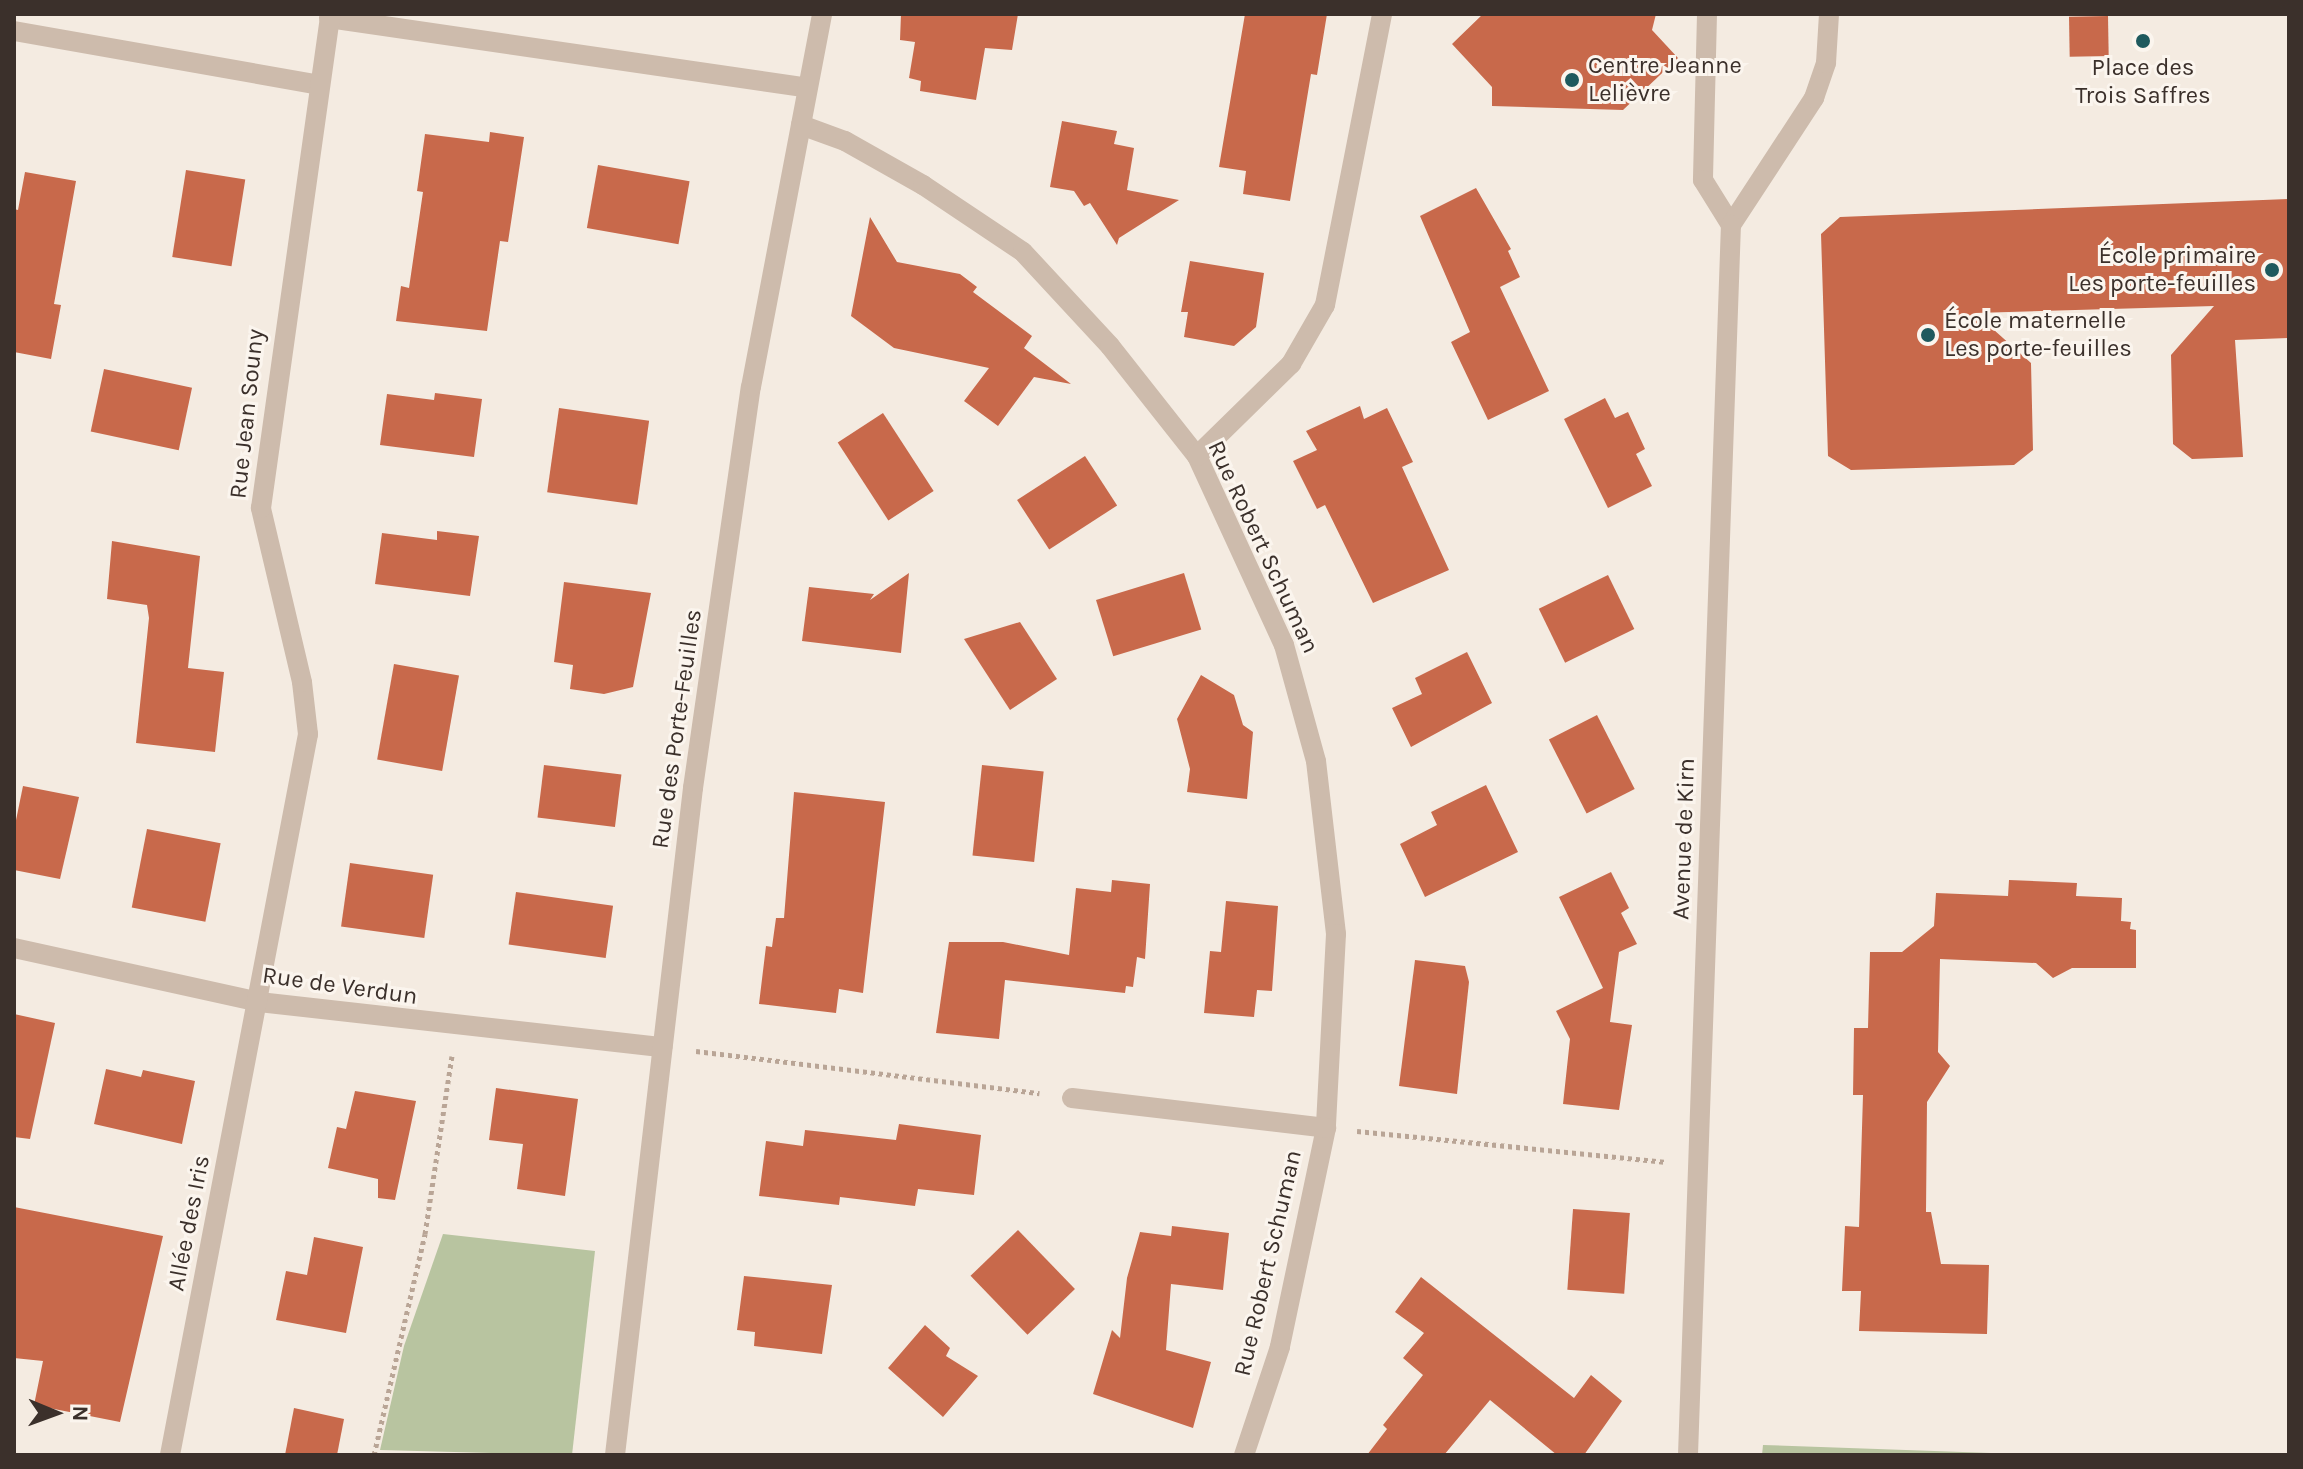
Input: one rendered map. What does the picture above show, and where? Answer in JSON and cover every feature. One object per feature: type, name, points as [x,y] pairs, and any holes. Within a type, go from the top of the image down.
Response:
[{"type":"street","name":"Rue des Porte-Feuilles","points":[[615,1455],[662,1047],[751,387],[822,14]]},
{"type":"street","points":[[1197,456],[1291,364],[1325,305],[1382,14]]},
{"type":"street","points":[[1707,14],[1703,180],[1731,225],[1814,98],[1826,63],[1829,14]]},
{"type":"street","points":[[329,16],[807,88]]},
{"type":"street","name":"Rue Jean Souny","points":[[259,1002],[308,734],[302,682],[261,508],[316,84],[329,16]]},
{"type":"street","points":[[14,31],[316,84]]},
{"type":"street","name":"Rue Robert Schuman","points":[[801,125],[845,141],[923,185],[1023,252],[1110,346],[1197,456],[1284,645],[1316,761],[1336,934],[1326,1128],[1280,1347],[1244,1455]]},
{"type":"street","name":"Avenue de Kirn","points":[[1688,1455],[1731,225]]},
{"type":"street","name":"Rue de Verdun","points":[[14,948],[259,1002],[456,1028],[662,1047]]},
{"type":"street","name":"Allée des Iris","points":[[170,1455],[259,1002]]},
{"type":"street","name":"Rue Robert Schuman","points":[[1072,1098],[1326,1128]]},
{"type":"path","points":[[374,1455],[425,1234],[456,1028]]},
{"type":"path","points":[[662,1047],[1072,1098]]},
{"type":"path","points":[[1326,1128],[1698,1165]]},
{"type":"green space","points":[[443,1234],[595,1251],[572,1455],[380,1450],[404,1346]]},
{"type":"green space","points":[[1763,1445],[1991,1453],[1762,1455]]},
{"type":"building","points":[[901,14],[1018,14],[1012,50],[985,48],[976,100],[920,91],[921,81],[909,78],[915,42],[900,40]]},
{"type":"building","points":[[1245,14],[1327,14],[1317,75],[1311,74],[1290,201],[1243,194],[1246,171],[1219,167]]},
{"type":"building","name":"Centre Jeanne Lelièvre","points":[[1483,14],[1656,14],[1652,30],[1678,58],[1623,110],[1492,106],[1492,87],[1452,44]]},
{"type":"building","points":[[2108,16],[2109,56],[2070,57],[2069,17]]},
{"type":"building","points":[[1062,121],[1117,131],[1114,144],[1134,148],[1127,190],[1179,200],[1119,238],[1117,245],[1090,203],[1084,206],[1074,191],[1050,187]]},
{"type":"building","points":[[490,132],[524,137],[508,242],[500,241],[487,331],[396,321],[401,286],[409,288],[423,192],[417,191],[425,134],[489,142]]},
{"type":"building","points":[[598,165],[690,181],[678,244],[587,228]]},
{"type":"building","points":[[186,170],[245,179],[231,266],[172,257]]},
{"type":"building","points":[[25,172],[76,181],[54,304],[61,305],[51,359],[14,352],[14,209],[18,210]]},
{"type":"building","points":[[1476,188],[1511,249],[1508,251],[1520,277],[1500,287],[1549,391],[1488,420],[1451,342],[1470,332],[1420,216]]},
{"type":"building","points":[[2289,199],[2289,338],[2235,340],[2243,457],[2192,459],[2173,444],[2171,355],[2214,306],[1975,313],[2031,363],[2033,450],[2014,465],[1851,470],[1828,456],[1821,234],[1840,217]]},
{"type":"building","points":[[870,217],[897,262],[960,274],[977,287],[973,292],[1032,336],[1024,348],[1071,384],[1034,377],[998,426],[964,401],[989,368],[894,348],[851,316]]},
{"type":"building","points":[[1190,261],[1264,273],[1256,327],[1234,346],[1184,337],[1188,312],[1181,312]]},
{"type":"building","points":[[104,369],[192,388],[179,450],[91,432]]},
{"type":"building","points":[[435,393],[482,399],[474,457],[380,445],[387,394],[434,400]]},
{"type":"building","points":[[1605,398],[1615,418],[1628,412],[1645,449],[1636,454],[1652,486],[1608,508],[1564,419]]},
{"type":"building","points":[[1360,406],[1364,419],[1387,408],[1413,462],[1402,467],[1449,570],[1373,603],[1325,505],[1317,509],[1293,461],[1317,450],[1306,431]]},
{"type":"building","points":[[559,408],[649,421],[637,505],[547,492]]},
{"type":"building","points":[[883,413],[934,491],[888,520],[838,442]]},
{"type":"building","points":[[1085,456],[1117,505],[1049,550],[1017,500]]},
{"type":"building","points":[[437,531],[479,536],[470,596],[375,584],[382,533],[437,540]]},
{"type":"building","points":[[112,541],[200,556],[188,668],[224,672],[215,752],[136,743],[149,618],[147,605],[107,599]]},
{"type":"building","points":[[909,573],[901,653],[802,641],[809,587],[874,594],[870,600]]},
{"type":"building","points":[[1184,573],[1201,629],[1113,656],[1096,600]]},
{"type":"building","points":[[1608,575],[1634,629],[1565,663],[1539,609]]},
{"type":"building","points":[[564,582],[651,593],[633,687],[604,694],[570,689],[573,665],[554,662]]},
{"type":"building","points":[[1020,622],[1057,679],[1010,710],[964,639]]},
{"type":"building","points":[[1467,652],[1492,703],[1411,747],[1392,708],[1422,694],[1415,678]]},
{"type":"building","points":[[394,664],[459,675],[442,771],[377,760]]},
{"type":"building","points":[[1201,675],[1234,695],[1243,725],[1253,732],[1247,799],[1187,792],[1190,769],[1177,719]]},
{"type":"building","points":[[1597,715],[1635,789],[1587,813],[1549,740]]},
{"type":"building","points":[[544,765],[621,775],[615,827],[538,818]]},
{"type":"building","points":[[982,765],[1044,771],[1034,862],[972,856]]},
{"type":"building","points":[[1486,785],[1518,852],[1425,897],[1400,844],[1437,825],[1431,812]]},
{"type":"building","points":[[23,786],[79,797],[60,879],[14,870],[14,830]]},
{"type":"building","points":[[794,792],[885,802],[863,993],[839,989],[836,1013],[759,1004],[766,946],[772,947],[776,918],[784,918]]},
{"type":"building","points":[[147,829],[221,843],[205,922],[132,908]]},
{"type":"building","points":[[350,863],[433,875],[424,938],[341,926]]},
{"type":"building","points":[[1611,872],[1629,908],[1621,913],[1637,944],[1619,952],[1610,1022],[1632,1025],[1619,1110],[1563,1104],[1570,1039],[1556,1011],[1603,988],[1559,897]]},
{"type":"building","points":[[1112,880],[1150,884],[1145,959],[1137,957],[1133,987],[1126,986],[1125,993],[1005,980],[999,1039],[936,1033],[949,942],[1003,942],[1069,955],[1076,888],[1111,892]]},
{"type":"building","points":[[2009,880],[2077,883],[2076,896],[2122,898],[2121,921],[2131,922],[2130,929],[2136,930],[2136,968],[2072,968],[2053,978],[2036,963],[1940,959],[1938,1052],[1950,1066],[1927,1102],[1926,1212],[1931,1212],[1941,1264],[1989,1265],[1987,1334],[1859,1331],[1861,1291],[1842,1291],[1845,1226],[1859,1227],[1863,1095],[1853,1095],[1854,1028],[1868,1028],[1870,952],[1902,952],[1934,926],[1936,893],[2008,896]]},
{"type":"building","points":[[516,892],[613,906],[606,958],[509,944]]},
{"type":"building","points":[[1226,901],[1278,906],[1272,991],[1257,990],[1254,1017],[1204,1013],[1210,951],[1221,952]]},
{"type":"building","points":[[1415,960],[1465,966],[1469,982],[1457,1094],[1399,1086]]},
{"type":"building","points":[[14,1014],[55,1023],[30,1139],[14,1137]]},
{"type":"building","points":[[106,1069],[141,1077],[143,1070],[195,1081],[182,1144],[94,1124]]},
{"type":"building","points":[[496,1088],[578,1099],[565,1196],[517,1189],[523,1144],[489,1140]]},
{"type":"building","points":[[355,1091],[416,1101],[395,1200],[378,1198],[378,1179],[328,1168],[337,1127],[346,1129]]},
{"type":"building","points":[[899,1124],[981,1135],[974,1195],[918,1189],[915,1206],[840,1197],[839,1205],[759,1196],[766,1141],[803,1146],[805,1130],[896,1140]]},
{"type":"building","points":[[14,1207],[163,1236],[120,1422],[34,1405],[43,1361],[14,1358]]},
{"type":"building","points":[[1573,1209],[1630,1213],[1624,1294],[1567,1290]]},
{"type":"building","points":[[1172,1226],[1229,1233],[1223,1290],[1171,1284],[1166,1350],[1211,1362],[1193,1428],[1093,1394],[1112,1330],[1120,1338],[1127,1278],[1140,1232],[1171,1236]]},
{"type":"building","points":[[1018,1230],[1075,1289],[1027,1335],[971,1276]]},
{"type":"building","points":[[314,1237],[363,1247],[346,1333],[276,1320],[286,1271],[307,1275]]},
{"type":"building","points":[[744,1276],[832,1285],[822,1354],[754,1346],[755,1332],[737,1330]]},
{"type":"building","points":[[1421,1277],[1574,1398],[1591,1375],[1622,1401],[1584,1455],[1557,1455],[1490,1400],[1444,1455],[1367,1455],[1387,1429],[1383,1425],[1423,1375],[1403,1358],[1424,1333],[1395,1312]]},
{"type":"building","points":[[925,1325],[950,1348],[946,1356],[978,1376],[943,1417],[888,1368]]},
{"type":"building","points":[[294,1408],[344,1419],[337,1455],[285,1455]]},
{"type":"place","name":"Place des Trois Saffres","points":[[2143,41]]},
{"type":"place","name":"Centre Jeanne Lelièvre","points":[[1572,80]]},
{"type":"place","name":"École primaire Les porte-feuilles","points":[[2272,270]]},
{"type":"place","name":"École maternelle Les porte-feuilles","points":[[1928,335]]}]
